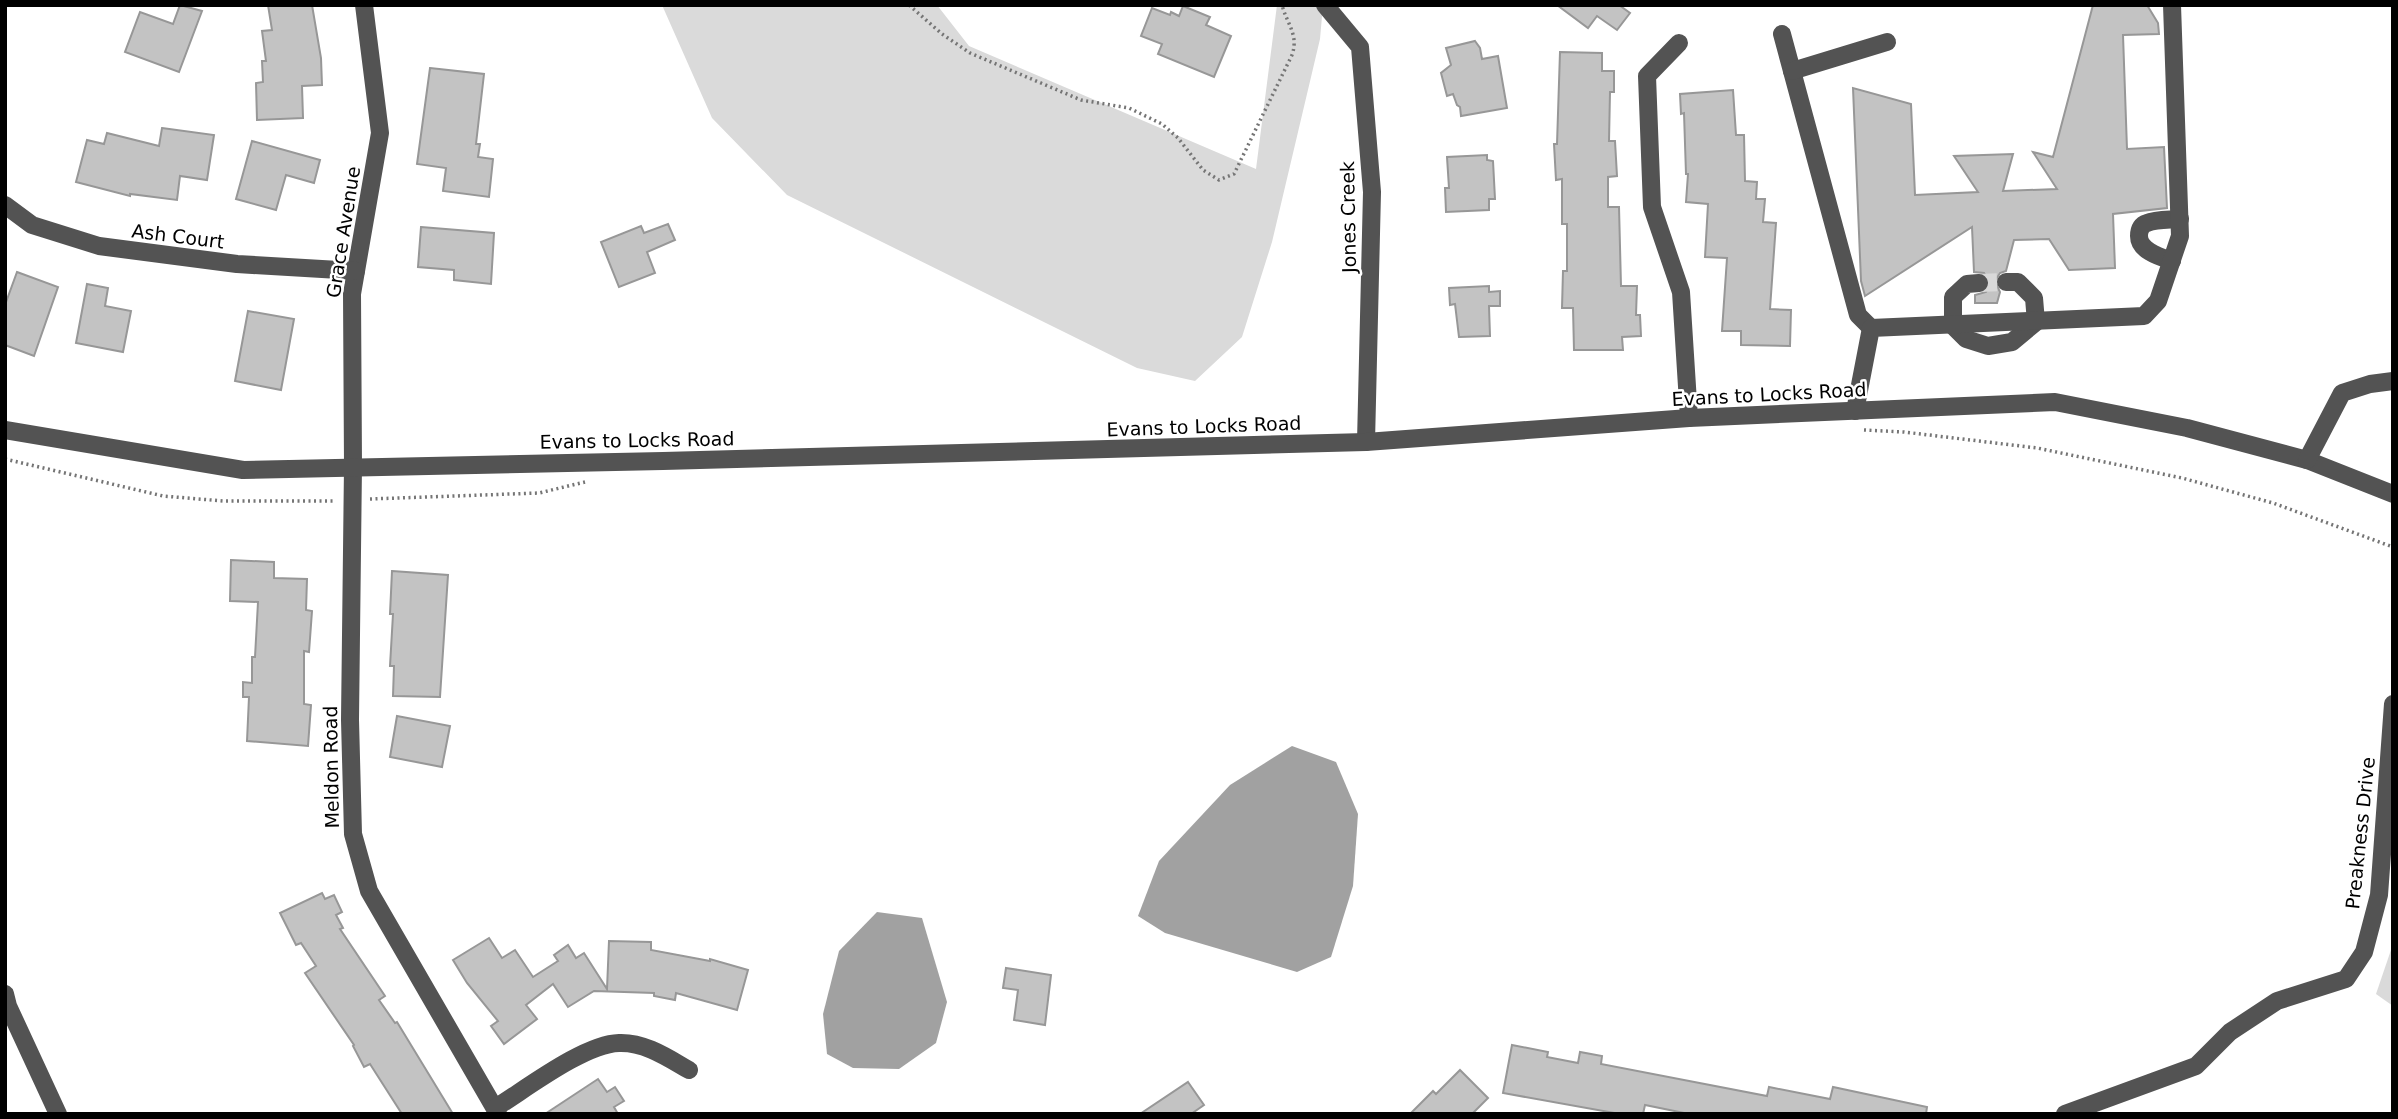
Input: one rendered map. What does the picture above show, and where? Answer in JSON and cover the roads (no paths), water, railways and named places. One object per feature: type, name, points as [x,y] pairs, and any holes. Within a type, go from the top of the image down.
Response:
[{"type":"street","name":"Grace Avenue","points":[[353,466],[352,294],[380,133],[364,5]]},
{"type":"street","name":"Jones Creek","points":[[1325,5],[1360,47],[1372,192],[1366,442]]},
{"type":"street","points":[[1782,34],[1857,315],[1871,328],[2144,316],[2158,301],[2180,236],[2172,5]]},
{"type":"street","points":[[1792,71],[1887,42]]},
{"type":"street","points":[[1679,43],[1647,76],[1651,206],[1681,292],[1689,418]]},
{"type":"street","name":"Ash Court","points":[[5,205],[32,225],[99,246],[237,264],[356,271]]},
{"type":"street","points":[[2172,261],[2144,248],[2138,232],[2143,224],[2180,219]]},
{"type":"street","points":[[2006,282],[2018,282],[2034,299],[2036,322]]},
{"type":"street","points":[[1953,326],[1954,297],[1967,284],[1979,283]]},
{"type":"street","points":[[1856,411],[1871,328]]},
{"type":"street","points":[[2307,460],[2342,393],[2370,384],[2393,381]]},
{"type":"street","name":"Evans to Locks Road","points":[[5,430],[243,470],[1366,442],[1689,418],[2055,402],[2187,428],[2307,460],[2393,494]]},
{"type":"street","name":"Meldon Road","points":[[353,466],[350,720],[352,834],[369,891],[497,1111]]},
{"type":"street","name":"Preakness Drive","points":[[2065,1114],[2196,1066],[2230,1032],[2277,1001],[2346,979],[2364,952],[2387,859],[2393,704]]},
{"type":"street","points":[[5,994],[8,1006],[58,1114]]},
{"type":"street","points":[[497,1111],[586,1052],[619,1043],[654,1050],[689,1070]]},
{"type":"tunnel","points":[[1979,283],[2006,282]]}]
